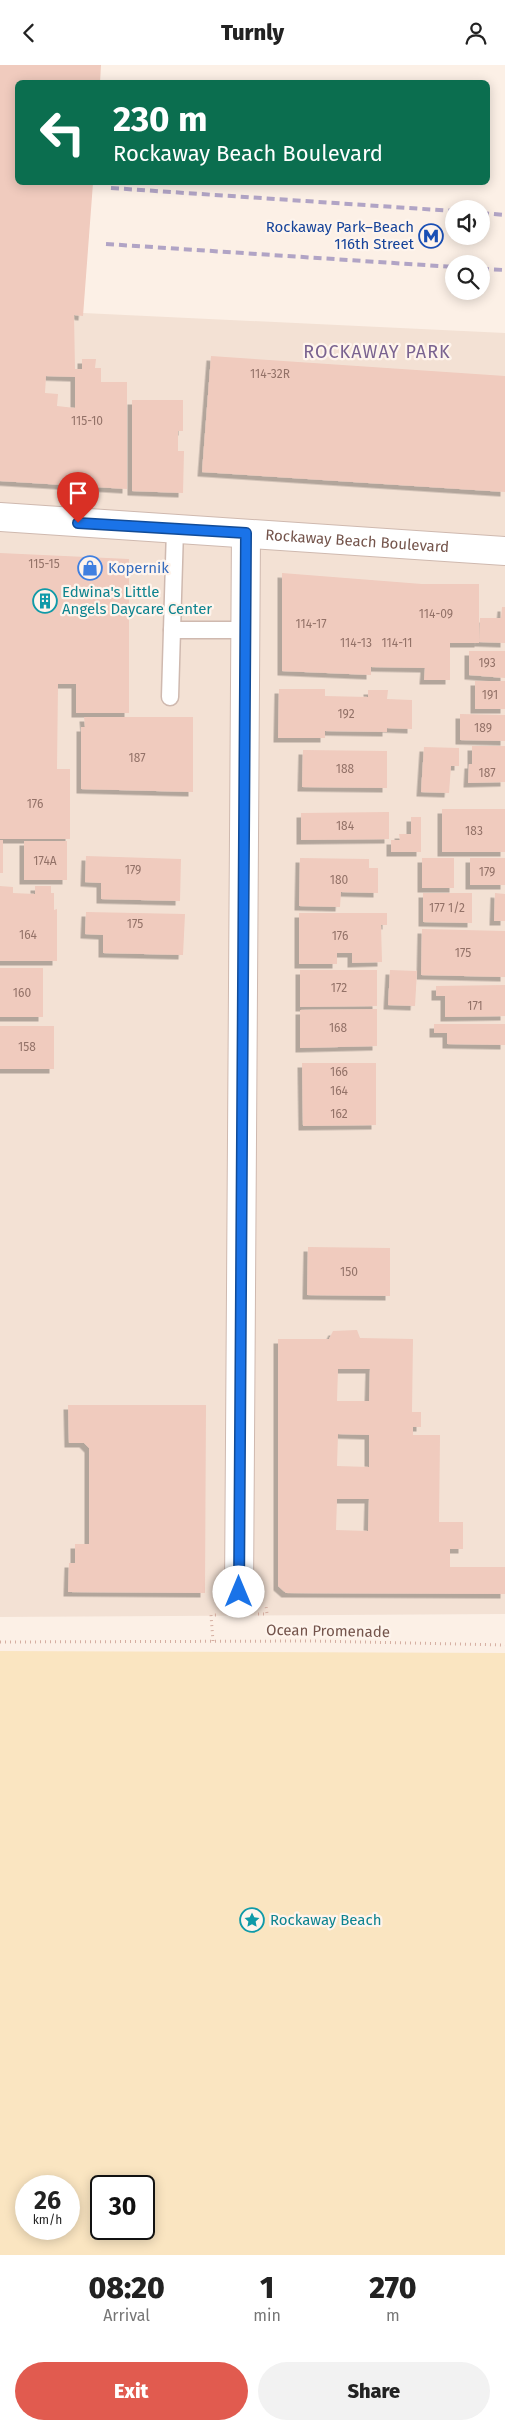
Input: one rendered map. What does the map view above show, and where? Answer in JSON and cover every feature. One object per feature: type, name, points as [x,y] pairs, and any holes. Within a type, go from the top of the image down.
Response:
[{"type":"street","name":"Rockaway Beach Boulevard","points":[[0,517],[505,551]]},
{"type":"street","points":[[239,1592],[246,533]]},
{"type":"lane","points":[[170,697],[175,529]]},
{"type":"lane","points":[[172,630],[245,630]]},
{"type":"path","name":"Ocean Promenade","points":[[0,1642],[314,1641],[505,1645]]},
{"type":"shaded area","name":"ROCKAWAY PARK","points":[[0,309],[505,333],[505,1614],[0,1617]]},
{"type":"sand","name":"Rockaway Beach","points":[[0,1651],[505,1653],[505,2255],[0,2255]]},
{"type":"building","points":[[0,65],[101,65],[100,80],[15,80],[15,185],[93,185],[83,316],[74,315],[75,369],[82,369],[82,359],[96,359],[95,368],[101,368],[101,382],[127,382],[127,489],[0,481]],"holes":[[[46,376],[75,377],[75,408],[57,406],[58,394],[45,393]]]},
{"type":"building","points":[[211,356],[505,376],[505,492],[202,472]]},
{"type":"building","points":[[132,400],[183,400],[183,431],[178,431],[178,451],[184,451],[183,493],[132,491]]},
{"type":"building","points":[[0,553],[129,559],[129,713],[76,713],[76,684],[58,684],[57,769],[70,769],[70,839],[0,839]]},
{"type":"building","points":[[282,573],[422,584],[479,584],[479,643],[450,643],[450,680],[424,680],[425,668],[371,667],[371,675],[282,671]]},
{"type":"building","points":[[502,607],[505,607],[505,643],[479,642],[480,618],[501,618]]},
{"type":"building","points":[[469,651],[505,651],[505,678],[469,675]]},
{"type":"building","points":[[475,681],[505,681],[505,709],[475,709]]},
{"type":"building","points":[[279,689],[325,689],[325,696],[368,697],[368,690],[388,690],[387,699],[412,700],[412,729],[387,728],[387,732],[325,731],[325,738],[278,738]]},
{"type":"building","points":[[460,714],[505,715],[505,741],[460,740]]},
{"type":"building","points":[[84,717],[193,717],[193,792],[81,789],[81,727],[85,727]]},
{"type":"building","points":[[472,746],[505,746],[505,782],[468,783],[469,764],[472,764]]},
{"type":"building","points":[[424,747],[459,748],[459,766],[451,766],[449,793],[421,792]]},
{"type":"building","points":[[303,750],[387,751],[387,788],[302,787]]},
{"type":"building","points":[[442,809],[505,809],[505,852],[442,852]]},
{"type":"building","points":[[389,812],[389,839],[301,840],[301,813]]},
{"type":"building","points":[[411,817],[421,817],[421,852],[391,852],[391,840],[400,840],[399,834],[411,834]]},
{"type":"building","points":[[0,840],[3,840],[3,873],[0,873]]},
{"type":"building","points":[[24,841],[67,841],[67,880],[24,880]]},
{"type":"building","points":[[86,856],[181,859],[180,901],[101,899],[101,883],[85,882]]},
{"type":"building","points":[[300,858],[369,859],[369,868],[378,868],[378,893],[341,892],[340,907],[299,906]]},
{"type":"building","points":[[422,858],[454,858],[454,888],[422,888]]},
{"type":"building","points":[[470,858],[505,858],[505,885],[470,885]]},
{"type":"building","points":[[0,886],[13,887],[13,893],[35,894],[35,886],[51,886],[51,893],[54,893],[54,910],[57,909],[57,961],[0,961]]},
{"type":"building","points":[[423,893],[472,893],[472,923],[423,922]]},
{"type":"building","points":[[495,893],[505,894],[505,921],[494,921]]},
{"type":"building","points":[[86,912],[185,914],[183,955],[103,953],[103,935],[85,934]]},
{"type":"building","points":[[299,913],[387,913],[387,925],[381,925],[382,962],[352,963],[352,953],[337,953],[337,964],[299,964]]},
{"type":"building","points":[[422,929],[505,931],[505,977],[421,975]]},
{"type":"building","points":[[0,968],[43,968],[43,1017],[0,1017]]},
{"type":"building","points":[[300,970],[377,970],[377,1006],[300,1007]]},
{"type":"building","points":[[390,970],[417,971],[415,1006],[388,1005]]},
{"type":"building","points":[[505,985],[505,1016],[445,1017],[445,996],[436,996],[436,986]]},
{"type":"building","points":[[377,1009],[377,1046],[300,1048],[300,1010]]},
{"type":"building","points":[[434,1024],[505,1024],[505,1045],[447,1044],[447,1033],[434,1033]]},
{"type":"building","points":[[0,1026],[54,1026],[54,1069],[0,1069]]},
{"type":"building","points":[[302,1063],[376,1063],[376,1125],[303,1126]]},
{"type":"building","points":[[308,1247],[390,1248],[390,1296],[307,1295]]},
{"type":"building","points":[[357,1330],[360,1338],[413,1339],[412,1412],[421,1412],[421,1427],[413,1427],[413,1435],[440,1435],[439,1522],[463,1522],[463,1549],[450,1549],[450,1567],[505,1567],[505,1594],[286,1593],[278,1586],[278,1339],[329,1339],[333,1331]],"holes":[[[338,1369],[370,1369],[369,1401],[337,1401]],[[338,1434],[369,1435],[369,1467],[337,1466]],[[337,1499],[369,1499],[368,1531],[336,1530]]]},
{"type":"building","points":[[68,1405],[206,1405],[205,1593],[68,1592],[69,1563],[75,1563],[75,1544],[89,1544],[89,1448],[84,1443],[69,1443]]},
{"type":"railway","points":[[111,188],[445,210]]},
{"type":"railway","points":[[490,214],[505,215]]},
{"type":"railway","points":[[106,244],[445,266]]},
{"type":"railway","points":[[490,269],[505,270]]},
{"type":"place","name":"Rockaway Park–Beach 116th Street","points":[[431,236]]},
{"type":"place","name":"Kopernik","points":[[90,568]]},
{"type":"place","name":"Edwina's Little Angels Daycare Center","points":[[45,601]]},
{"type":"place","name":"Rockaway Beach","points":[[252,1920]]},
{"type":"district","name":"ROCKAWAY PARK","points":[[377,352]]},
{"type":"route","points":[[78,523],[246,533],[239,1592]]}]
